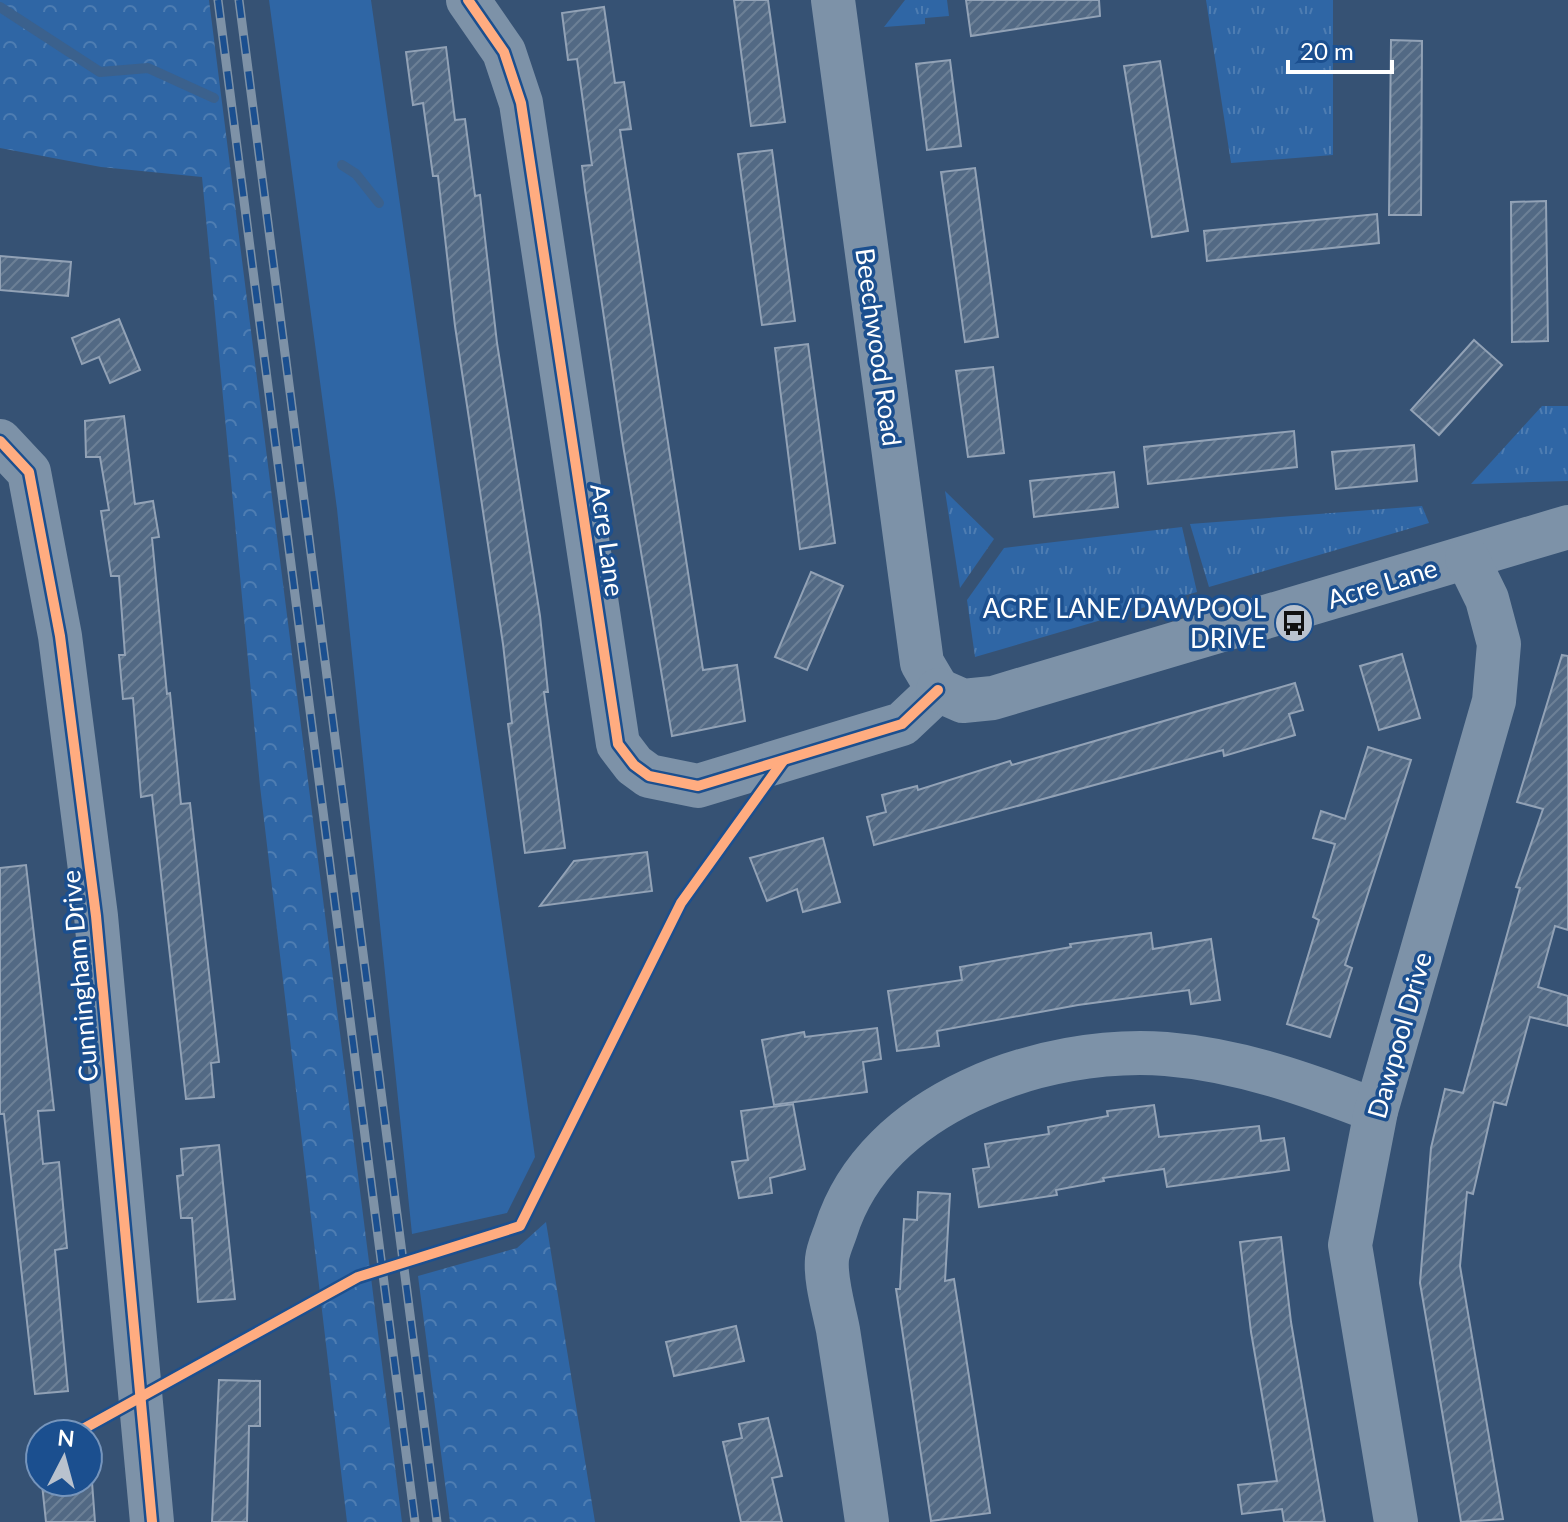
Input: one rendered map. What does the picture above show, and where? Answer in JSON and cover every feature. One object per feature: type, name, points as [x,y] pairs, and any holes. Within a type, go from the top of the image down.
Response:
[{"type":"street","name":"Acre Lane","points":[[468,0],[504,52],[521,103],[618,744],[634,765],[649,776],[698,786],[902,724],[938,690],[963,701],[993,698],[1568,527]]},
{"type":"street","name":"Beechwood Road","points":[[833,0],[922,663],[938,690]]},
{"type":"street","name":"Cunningham Drive","points":[[0,441],[29,472],[71,712],[96,916],[152,1522]]},
{"type":"street","name":"Dawpool Drive","points":[[1396,1522],[1350,1245],[1376,1111],[1494,701],[1499,644],[1487,599],[1467,558]]},
{"type":"street","points":[[867,1522],[827,1259],[841,1214],[864,1171],[906,1129],[960,1097],[1018,1074],[1086,1056],[1165,1054],[1236,1064],[1306,1084],[1376,1111]]},
{"type":"green space","points":[[0,0],[209,0],[402,1522],[347,1522],[260,786],[202,177],[101,167],[0,148]]},
{"type":"green space","points":[[269,0],[371,0],[535,1157],[507,1213],[412,1234],[337,509]]},
{"type":"green space","points":[[905,0],[947,0],[949,16],[925,18],[925,24],[884,27]]},
{"type":"green space","points":[[1206,0],[1333,0],[1333,155],[1231,163]]},
{"type":"green space","points":[[1542,406],[1568,406],[1568,481],[1471,484]]},
{"type":"green space","points":[[945,491],[994,539],[960,588]]},
{"type":"green space","points":[[1422,506],[1429,523],[1209,587],[1190,524]]},
{"type":"green space","points":[[1182,527],[1197,592],[975,657],[967,600],[1004,548]]},
{"type":"green space","points":[[546,1222],[595,1522],[450,1522],[418,1276],[517,1248]]},
{"type":"building","points":[[734,0],[768,0],[785,122],[751,126]]},
{"type":"building","points":[[966,0],[1099,0],[1100,16],[971,36]]},
{"type":"building","points":[[604,7],[615,83],[624,82],[631,129],[620,130],[703,670],[737,665],[745,721],[672,736],[623,445],[585,190],[582,166],[592,165],[577,59],[568,60],[562,13]]},
{"type":"building","points":[[1391,40],[1422,41],[1421,215],[1389,215]]},
{"type":"building","points":[[446,47],[455,120],[465,119],[475,196],[480,195],[497,343],[540,616],[548,692],[544,692],[565,848],[525,853],[508,724],[512,723],[503,644],[455,326],[438,176],[433,176],[423,103],[413,105],[406,52]]},
{"type":"building","points":[[950,60],[961,146],[927,150],[916,64]]},
{"type":"building","points":[[1160,61],[1188,231],[1152,237],[1124,66]]},
{"type":"building","points":[[772,150],[795,321],[762,325],[738,154]]},
{"type":"building","points":[[975,168],[998,337],[965,342],[941,172]]},
{"type":"building","points":[[1546,201],[1548,341],[1512,342],[1511,202]]},
{"type":"building","points":[[1377,214],[1379,243],[1207,261],[1204,231]]},
{"type":"building","points":[[0,256],[71,262],[68,296],[0,290]]},
{"type":"building","points":[[119,319],[140,370],[110,383],[99,357],[82,364],[72,338]]},
{"type":"building","points":[[1474,340],[1502,365],[1439,435],[1411,410]]},
{"type":"building","points":[[808,344],[835,543],[800,549],[775,348]]},
{"type":"building","points":[[993,367],[1004,453],[968,457],[956,371]]},
{"type":"building","points":[[124,416],[135,504],[153,501],[159,537],[152,538],[167,694],[170,693],[181,804],[190,803],[219,1062],[211,1063],[214,1097],[186,1099],[152,795],[141,797],[133,698],[123,699],[119,655],[125,655],[119,576],[111,576],[101,511],[109,510],[100,457],[86,457],[85,421]]},
{"type":"building","points":[[1294,431],[1297,467],[1148,484],[1144,447]]},
{"type":"building","points":[[1414,445],[1417,481],[1336,489],[1332,452]]},
{"type":"building","points":[[1114,472],[1118,507],[1034,517],[1030,481]]},
{"type":"building","points":[[811,572],[843,586],[807,670],[775,657]]},
{"type":"building","points":[[1402,654],[1420,718],[1379,730],[1360,666]]},
{"type":"building","points":[[1562,655],[1568,656],[1568,930],[1555,926],[1538,987],[1568,996],[1568,1026],[1530,1017],[1506,1105],[1494,1102],[1473,1194],[1467,1192],[1460,1266],[1503,1519],[1461,1522],[1420,1283],[1431,1148],[1445,1089],[1463,1093],[1520,888],[1516,887],[1543,809],[1517,802]]},
{"type":"building","points":[[1295,683],[1303,710],[1289,714],[1295,735],[1224,756],[1223,750],[874,845],[867,817],[886,812],[882,795],[917,786],[918,790],[1010,761],[1012,765]]},
{"type":"building","points":[[1368,747],[1411,760],[1345,965],[1352,968],[1330,1037],[1287,1024],[1319,920],[1313,917],[1335,844],[1313,838],[1317,824],[1321,811],[1345,819]]},
{"type":"building","points":[[823,838],[840,902],[803,912],[797,889],[767,901],[750,858]]},
{"type":"building","points":[[647,852],[652,891],[540,906],[574,861]]},
{"type":"building","points":[[26,865],[54,1110],[38,1111],[43,1164],[59,1162],[67,1248],[55,1250],[68,1391],[35,1394],[4,1114],[0,1114],[0,868]]},
{"type":"building","points":[[1151,933],[1153,949],[1211,939],[1220,1000],[1191,1004],[1189,990],[1078,1005],[937,1031],[939,1046],[897,1051],[888,991],[962,980],[960,967],[1071,947],[1070,944]]},
{"type":"building","points":[[877,1028],[881,1059],[863,1062],[867,1092],[774,1105],[762,1040],[804,1032],[805,1037]]},
{"type":"building","points":[[793,1104],[805,1169],[770,1178],[772,1193],[739,1198],[732,1162],[748,1160],[741,1111]]},
{"type":"building","points":[[1154,1105],[1159,1137],[1259,1126],[1261,1141],[1284,1138],[1289,1170],[1167,1187],[1164,1169],[1103,1178],[1104,1181],[1056,1190],[1057,1195],[979,1207],[973,1169],[989,1167],[985,1144],[1049,1134],[1048,1127],[1108,1116],[1107,1111]]},
{"type":"building","points":[[219,1145],[235,1299],[198,1302],[192,1218],[181,1218],[177,1176],[183,1175],[181,1149]]},
{"type":"building","points":[[918,1192],[950,1194],[945,1281],[954,1279],[990,1513],[931,1521],[896,1289],[900,1289],[904,1219],[917,1220]]},
{"type":"building","points":[[1281,1237],[1291,1322],[1325,1522],[1284,1522],[1282,1509],[1242,1514],[1238,1485],[1277,1481],[1251,1332],[1240,1242]]},
{"type":"building","points":[[736,1326],[744,1361],[674,1376],[666,1342]]},
{"type":"building","points":[[219,1380],[260,1381],[260,1426],[249,1426],[247,1522],[212,1522]]},
{"type":"building","points":[[768,1418],[782,1476],[772,1478],[782,1522],[741,1522],[723,1442],[742,1438],[739,1424]]},
{"type":"building","points":[[43,1498],[93,1498],[95,1522],[46,1522]]},
{"type":"waterway","points":[[0,7],[100,72],[148,68],[214,98]]},
{"type":"waterway","points":[[342,165],[356,174],[379,203]]},
{"type":"railway","points":[[218,0],[415,1522]]},
{"type":"railway","points":[[239,0],[437,1522]]},
{"type":"cycle path","points":[[468,0],[504,52],[521,103],[618,744],[634,765],[649,776],[698,786],[902,724],[938,690]]},
{"type":"cycle path","points":[[0,441],[29,472],[60,636],[96,916],[152,1522]]},
{"type":"cycle path","points":[[103,1418],[358,1277],[520,1226],[681,903],[783,761]]},
{"type":"place","name":"ACRE LANE/DAWPOOL DRIVE","points":[[1294,623]]}]
